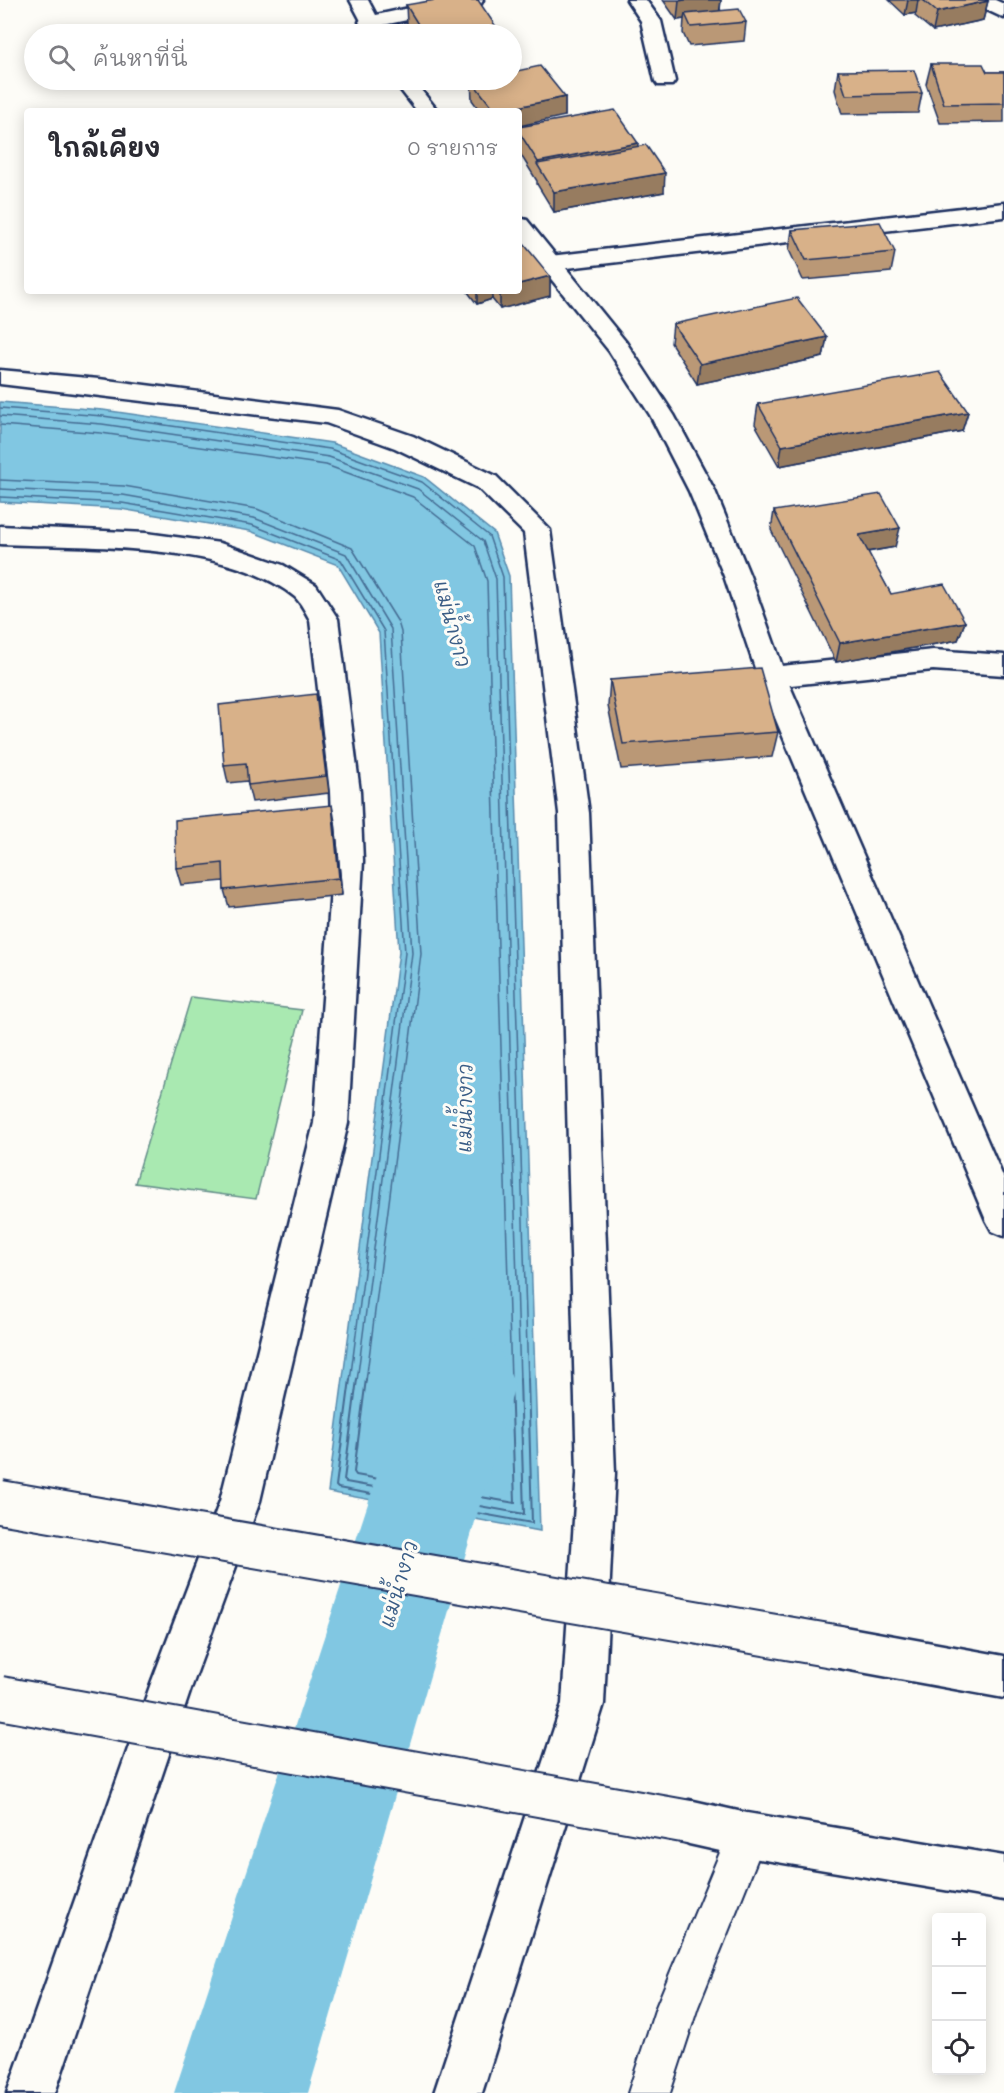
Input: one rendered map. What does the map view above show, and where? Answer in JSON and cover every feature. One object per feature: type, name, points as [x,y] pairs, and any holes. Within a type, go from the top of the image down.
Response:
[{"type":"street","points":[[359,0],[371,24]]},
{"type":"street","points":[[387,24],[474,0]]},
{"type":"street","points":[[636,0],[651,21],[665,81]]},
{"type":"street","points":[[981,0],[1004,12]]},
{"type":"street","points":[[411,90],[426,108]]},
{"type":"street","points":[[550,263],[1004,210]]},
{"type":"street","points":[[522,229],[618,347],[667,425],[702,491],[737,576],[772,677],[1004,1220]]},
{"type":"street","points":[[0,377],[329,416],[404,442],[487,482],[537,530],[574,813],[596,1473],[583,1704],[459,2093]]},
{"type":"street","points":[[0,535],[146,543],[220,552],[274,571],[306,592],[324,619],[345,792],[348,861],[331,1123],[240,1501],[171,1686],[31,2093]]},
{"type":"street","points":[[772,677],[933,660],[1004,665]]},
{"type":"street","points":[[0,1502],[1004,1677]]},
{"type":"street","points":[[0,1698],[689,1822],[747,1835],[1004,1878]]},
{"type":"lane","points":[[649,2093],[677,2007],[747,1835]]},
{"type":"green space","points":[[191,997],[302,1010],[256,1199],[135,1183]]},
{"type":"water","points":[[0,402],[103,410],[332,443],[424,477],[494,533],[509,576],[540,1531],[328,1492],[399,952],[379,633],[338,565],[250,531],[121,509],[0,502]]},
{"type":"building","points":[[435,0],[478,0],[494,24],[418,24],[406,5]]},
{"type":"building","points":[[923,0],[987,0],[988,1],[937,12]]},
{"type":"building","points":[[739,9],[746,22],[691,27],[685,14]]},
{"type":"building","points":[[931,64],[983,64],[987,72],[1004,72],[1004,103],[944,104]]},
{"type":"building","points":[[540,66],[565,97],[513,108],[493,108],[479,90],[522,90],[522,70]]},
{"type":"building","points":[[914,70],[922,93],[846,95],[838,71]]},
{"type":"building","points":[[615,110],[638,143],[538,162],[522,137],[522,126]]},
{"type":"building","points":[[646,145],[665,173],[554,192],[537,164]]},
{"type":"building","points":[[880,222],[895,252],[806,260],[792,230]]},
{"type":"building","points":[[522,242],[550,276],[522,283]]},
{"type":"building","points":[[797,298],[827,337],[700,364],[673,324]]},
{"type":"building","points":[[940,372],[968,412],[782,446],[758,404]]},
{"type":"building","points":[[881,494],[900,528],[859,535],[891,594],[944,584],[965,622],[840,643],[774,511]]},
{"type":"building","points":[[760,668],[778,732],[623,744],[610,680]]},
{"type":"building","points":[[316,694],[326,776],[248,785],[246,763],[224,765],[219,705]]},
{"type":"building","points":[[332,805],[339,878],[224,890],[223,863],[176,868],[175,820]]},
{"type":"waterway","name":"แม่น้ำงาว","points":[[241,2093],[461,1385]]}]
